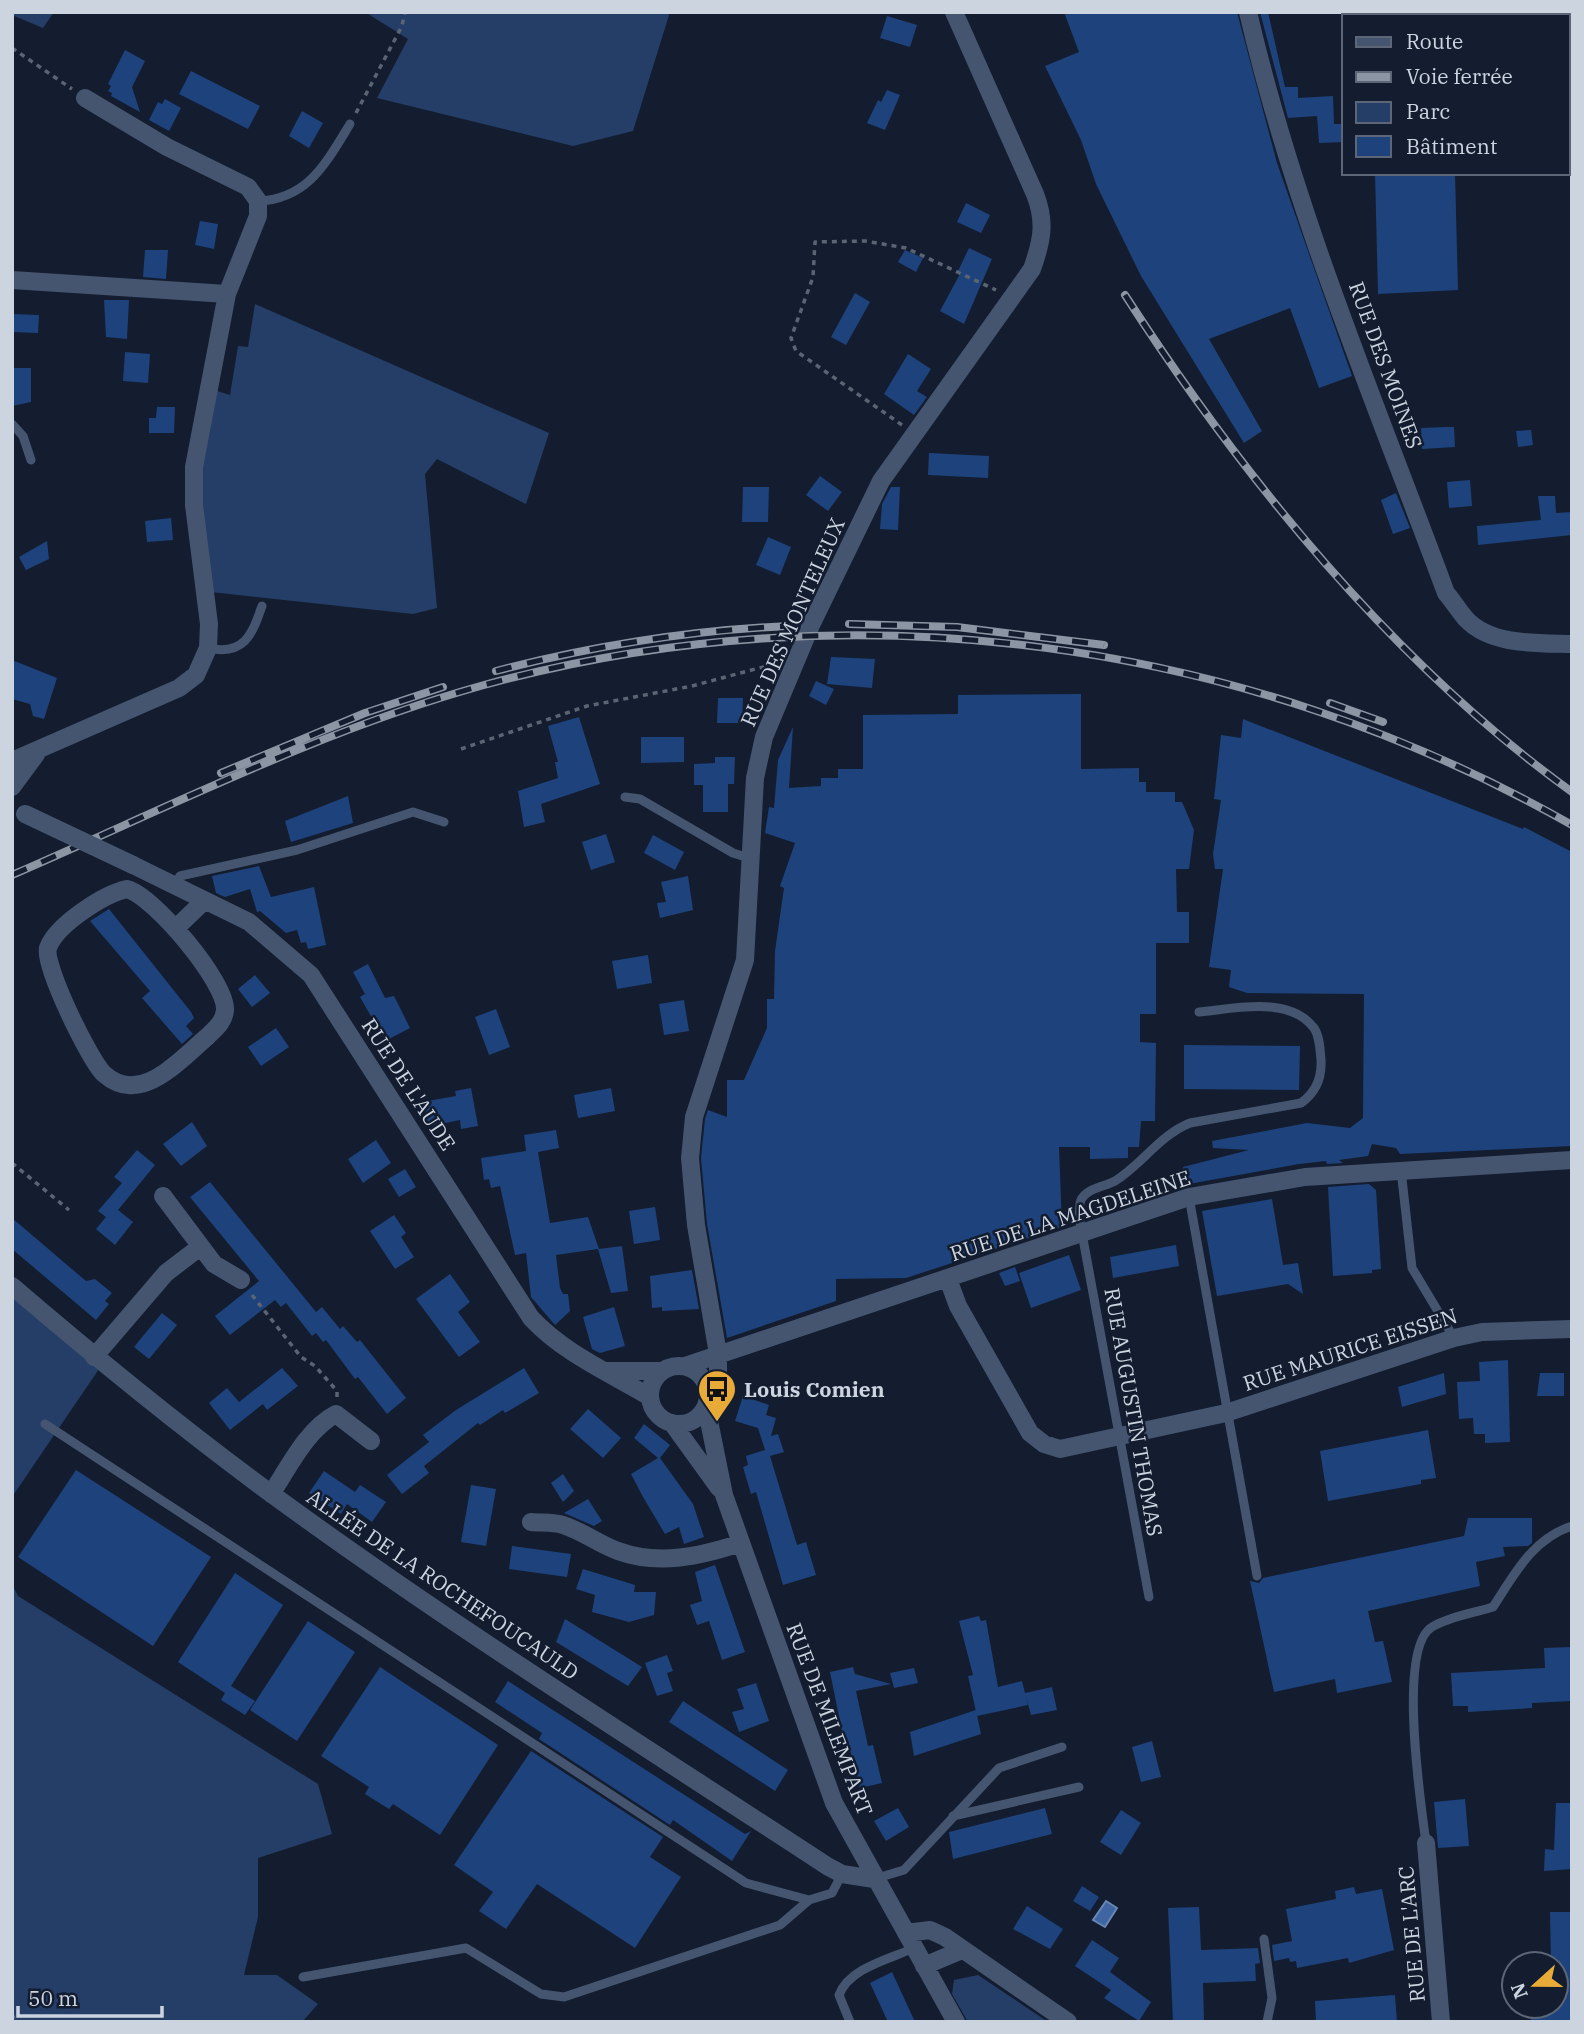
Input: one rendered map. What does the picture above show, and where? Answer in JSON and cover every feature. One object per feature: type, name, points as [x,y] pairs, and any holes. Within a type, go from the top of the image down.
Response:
[{"type":"street","name":"RUE DES MONTELEUX","points":[[718,1354],[696,1225],[690,1158],[694,1117],[745,960],[755,778],[764,737],[794,666],[881,481],[1010,296],[1032,269],[1043,238],[1043,214],[954,12]]},
{"type":"street","name":"RUE DES MOINES","points":[[1248,12],[1268,98],[1294,182],[1446,593],[1468,621],[1491,635],[1524,643],[1572,644]]},
{"type":"street","points":[[12,761],[37,753],[187,683],[203,664],[208,648],[209,624],[194,505],[194,467],[227,294],[258,216],[258,201],[248,187],[167,147],[85,98]]},
{"type":"street","points":[[12,280],[227,294]]},
{"type":"street","points":[[12,787],[37,753]]},
{"type":"street","name":"RUE DE L'AUDE","points":[[19,810],[249,922],[311,975],[531,1318],[550,1338],[575,1356],[607,1371],[650,1397]]},
{"type":"street","points":[[127,889],[139,892],[176,928],[218,989],[225,1008],[221,1024],[155,1077],[135,1086],[117,1083],[103,1073],[62,999],[48,963],[48,949],[57,934],[96,901],[111,892],[127,889]]},
{"type":"street","points":[[176,928],[204,901]]},
{"type":"street","name":"RUE DE LA MAGDELEINE","points":[[685,1366],[1189,1197],[1305,1177],[1572,1160]]},
{"type":"street","points":[[163,1196],[214,1264],[241,1280]]},
{"type":"street","points":[[94,1357],[166,1273],[200,1247]]},
{"type":"street","name":"RUE MAURICE EISSEN","points":[[948,1279],[958,1306],[1030,1433],[1044,1444],[1060,1449],[1226,1413],[1454,1338],[1482,1332],[1572,1329]]},
{"type":"street","name":"ALLÉE DE LA ROCHEFOUCAULD","points":[[12,1286],[94,1357],[271,1494],[432,1607],[842,1874],[874,1879]]},
{"type":"street","points":[[663,1371],[651,1387],[650,1397],[661,1418],[672,1423],[686,1423],[698,1417],[718,1376],[718,1354]]},
{"type":"street","points":[[607,1371],[663,1371],[685,1366],[696,1371],[705,1381],[707,1399]]},
{"type":"street","name":"RUE DE MILEMPART","points":[[707,1399],[724,1495],[834,1803],[956,2022]]},
{"type":"street","points":[[271,1494],[324,1420],[336,1414],[371,1441]]},
{"type":"street","name":"RUE DE MILEMPART","points":[[672,1423],[724,1495]]},
{"type":"street","points":[[531,1522],[562,1524],[618,1551],[643,1558],[682,1558],[741,1543]]},
{"type":"street","name":"RUE DE L'ARC","points":[[1426,1843],[1441,2022]]},
{"type":"street","points":[[910,1941],[930,1930],[1068,2022]]},
{"type":"street","points":[[924,1966],[962,1950]]},
{"type":"lane","points":[[258,201],[276,200],[294,193],[323,168],[350,124]]},
{"type":"lane","points":[[12,424],[23,436],[31,460]]},
{"type":"lane","points":[[208,648],[224,651],[240,645],[252,635],[262,606]]},
{"type":"lane","points":[[625,797],[640,799],[733,853],[752,859]]},
{"type":"lane","points":[[173,886],[180,876],[297,850],[413,812],[444,822]]},
{"type":"lane","name":"RUE AUGUSTIN THOMAS","points":[[1149,1597],[1079,1217],[1081,1200],[1089,1191],[1114,1181],[1136,1165],[1174,1129],[1190,1123],[1301,1102],[1314,1093],[1321,1067],[1318,1039],[1313,1027],[1290,1011],[1266,1006],[1199,1012]]},
{"type":"lane","points":[[1401,1169],[1412,1268],[1454,1338]]},
{"type":"lane","points":[[1189,1197],[1256,1576]]},
{"type":"lane","points":[[45,1424],[746,1883],[809,1900]]},
{"type":"lane","points":[[1426,1843],[1414,1751],[1412,1688],[1423,1636],[1431,1627],[1493,1607],[1512,1572],[1532,1552],[1562,1529],[1572,1526]]},
{"type":"lane","points":[[874,1879],[904,1870],[951,1816],[999,1769],[1062,1747]]},
{"type":"lane","points":[[951,1816],[1079,1787]]},
{"type":"lane","points":[[303,1977],[466,1948],[541,1994],[564,1997],[780,1925],[809,1900],[832,1892],[842,1874]]},
{"type":"lane","points":[[1264,1939],[1272,1998],[1267,2022]]},
{"type":"lane","points":[[850,2022],[839,1995],[843,1984],[910,1941]]},
{"type":"path","points":[[350,124],[402,26],[405,12]]},
{"type":"path","points":[[12,48],[85,98]]},
{"type":"path","points":[[914,434],[796,351],[791,338],[813,277],[815,242],[865,241],[906,248],[1010,296]]},
{"type":"path","points":[[461,749],[586,706],[692,685],[772,664],[794,666]]},
{"type":"path","points":[[12,1163],[69,1210]]},
{"type":"path","points":[[241,1280],[301,1357],[315,1366],[337,1391],[336,1414]]},
{"type":"path","points":[[12,2014],[16,2022]]},
{"type":"green space","points":[[12,12],[54,12],[43,28],[12,15]]},
{"type":"green space","points":[[365,12],[670,12],[633,131],[573,146],[377,98],[408,39]]},
{"type":"green space","points":[[255,304],[549,433],[526,504],[437,459],[425,474],[437,608],[413,614],[211,592],[197,505],[214,390],[230,395],[238,346],[248,347]]},
{"type":"green space","points":[[12,1297],[99,1369],[12,1497]]},
{"type":"green space","points":[[12,1584],[18,1596],[318,1784],[332,1834],[258,1858],[258,1917],[244,1975],[277,1975],[318,2004],[302,2022],[12,2022]]},
{"type":"green space","points":[[978,1975],[1048,2022],[968,2022],[952,1994],[954,1980]]},
{"type":"shaded area","points":[[1106,1901],[1117,1908],[1105,1927],[1093,1920]]},
{"type":"building","points":[[1064,12],[1237,12],[1277,163],[1352,376],[1319,388],[1290,308],[1209,339],[1262,431],[1244,443],[1141,276],[1096,184],[1081,140],[1045,66],[1079,52]]},
{"type":"building","points":[[1260,12],[1268,12],[1285,87],[1298,87],[1298,98],[1333,96],[1334,124],[1342,124],[1342,142],[1319,143],[1317,116],[1288,118]]},
{"type":"building","points":[[887,16],[917,25],[910,47],[880,38]]},
{"type":"building","points":[[125,50],[145,61],[132,87],[140,112],[111,96],[112,93],[108,91],[111,86],[108,84]]},
{"type":"building","points":[[191,71],[260,106],[248,129],[179,94]]},
{"type":"building","points":[[887,90],[900,95],[885,130],[867,123],[878,100],[881,102]]},
{"type":"building","points":[[165,99],[181,108],[169,131],[149,120],[158,102],[162,104]]},
{"type":"building","points":[[302,111],[323,123],[309,148],[289,136]]},
{"type":"building","points":[[1375,175],[1455,175],[1458,290],[1378,294]]},
{"type":"building","points":[[966,203],[990,215],[981,233],[957,222]]},
{"type":"building","points":[[200,221],[218,224],[214,249],[195,245]]},
{"type":"building","points":[[969,248],[992,259],[964,324],[940,311],[961,272],[958,271]]},
{"type":"building","points":[[145,250],[168,250],[166,279],[143,277]]},
{"type":"building","points":[[905,250],[923,258],[916,272],[898,262]]},
{"type":"building","points":[[855,293],[870,302],[846,345],[831,337]]},
{"type":"building","points":[[104,300],[129,300],[127,339],[106,337]]},
{"type":"building","points":[[12,314],[39,315],[38,333],[12,332]]},
{"type":"building","points":[[125,352],[150,354],[148,383],[123,381]]},
{"type":"building","points":[[908,354],[931,369],[917,391],[927,397],[914,415],[884,394]]},
{"type":"building","points":[[12,368],[31,368],[31,402],[12,406]]},
{"type":"building","points":[[157,407],[175,407],[174,433],[149,433],[149,418],[156,418]]},
{"type":"building","points":[[1454,427],[1455,447],[1422,449],[1421,428]]},
{"type":"building","points":[[1531,430],[1533,445],[1518,447],[1516,431]]},
{"type":"building","points":[[929,453],[989,456],[988,478],[928,475]]},
{"type":"building","points":[[820,476],[842,492],[828,511],[806,495]]},
{"type":"building","points":[[1470,480],[1472,506],[1449,508],[1447,482]]},
{"type":"building","points":[[743,487],[769,487],[768,522],[742,522]]},
{"type":"building","points":[[891,487],[900,487],[898,530],[880,529],[882,504]]},
{"type":"building","points":[[1396,493],[1410,528],[1393,534],[1381,500]]},
{"type":"building","points":[[1538,496],[1555,496],[1556,513],[1572,512],[1572,535],[1478,545],[1477,526],[1541,520]]},
{"type":"building","points":[[171,518],[173,540],[147,542],[145,521]]},
{"type":"building","points":[[768,537],[791,547],[780,575],[756,565]]},
{"type":"building","points":[[47,541],[49,559],[26,570],[19,557]]},
{"type":"building","points":[[831,657],[875,659],[872,688],[827,684]]},
{"type":"building","points":[[12,660],[57,678],[44,719],[33,716],[30,704],[12,699]]},
{"type":"building","points":[[816,681],[834,689],[826,705],[809,696]]},
{"type":"building","points":[[1081,694],[1081,769],[1139,768],[1139,782],[1146,782],[1146,792],[1175,792],[1175,802],[1182,802],[1194,830],[1189,869],[1176,869],[1177,912],[1189,912],[1189,943],[1156,943],[1156,1014],[1140,1014],[1140,1042],[1156,1043],[1155,1121],[1141,1121],[1139,1147],[1128,1147],[1128,1158],[1090,1159],[1090,1147],[1059,1147],[1062,1227],[906,1278],[836,1279],[836,1301],[727,1338],[707,1224],[701,1158],[705,1119],[708,1110],[727,1117],[727,1080],[744,1080],[767,1028],[767,999],[774,999],[775,951],[784,888],[780,886],[795,843],[765,833],[769,807],[774,808],[778,760],[793,727],[789,788],[821,786],[821,778],[838,778],[838,769],[863,769],[863,715],[958,714],[958,695]]},
{"type":"building","points":[[718,698],[743,698],[742,723],[717,723]]},
{"type":"building","points":[[579,717],[600,784],[541,804],[545,822],[524,827],[518,791],[558,778],[555,762],[558,762],[548,726]]},
{"type":"building","points":[[1243,719],[1523,829],[1524,827],[1572,852],[1572,1146],[1400,1154],[1396,1148],[1372,1144],[1368,1156],[1339,1160],[1343,1163],[1327,1164],[1326,1161],[1299,1164],[1183,1185],[1183,1167],[1249,1150],[1213,1148],[1212,1141],[1307,1123],[1350,1128],[1363,1118],[1364,994],[1247,993],[1229,987],[1231,970],[1209,967],[1223,869],[1215,869],[1213,854],[1221,800],[1214,799],[1221,735],[1241,738]]},
{"type":"building","points":[[641,737],[684,737],[684,762],[641,763]]},
{"type":"building","points":[[715,757],[735,757],[734,784],[728,784],[728,812],[703,812],[703,785],[694,785],[694,764],[715,763]]},
{"type":"building","points":[[348,796],[353,823],[291,842],[285,821]]},
{"type":"building","points":[[606,834],[615,862],[591,870],[582,842]]},
{"type":"building","points":[[653,835],[684,852],[675,870],[644,853]]},
{"type":"building","points":[[259,866],[271,897],[314,887],[326,945],[308,949],[306,942],[301,943],[297,930],[286,933],[260,911],[257,912],[250,889],[225,897],[216,893],[212,876]]},
{"type":"building","points":[[688,876],[693,910],[660,918],[657,903],[666,902],[661,882]]},
{"type":"building","points":[[109,909],[191,1012],[194,1018],[186,1026],[193,1034],[182,1044],[142,998],[150,991],[90,921]]},
{"type":"building","points":[[648,955],[652,983],[617,989],[612,961]]},
{"type":"building","points":[[368,964],[385,998],[394,996],[410,1028],[389,1039],[384,1039],[360,997],[365,994],[353,972]]},
{"type":"building","points":[[255,975],[270,993],[252,1007],[238,989]]},
{"type":"building","points":[[684,1000],[689,1031],[664,1035],[659,1004]]},
{"type":"building","points":[[496,1009],[510,1047],[489,1055],[475,1017]]},
{"type":"building","points":[[276,1028],[289,1047],[261,1066],[248,1047]]},
{"type":"building","points":[[1184,1045],[1300,1046],[1299,1090],[1184,1089]]},
{"type":"building","points":[[471,1088],[478,1126],[461,1129],[460,1120],[427,1127],[422,1102],[456,1096],[455,1091]]},
{"type":"building","points":[[611,1088],[615,1111],[578,1118],[574,1095]]},
{"type":"building","points":[[192,1122],[207,1146],[181,1166],[163,1144]]},
{"type":"building","points":[[556,1130],[559,1148],[538,1152],[550,1223],[588,1217],[599,1249],[622,1246],[628,1291],[611,1293],[598,1249],[556,1255],[560,1288],[563,1294],[568,1294],[570,1311],[555,1325],[531,1297],[526,1253],[515,1255],[500,1186],[491,1188],[489,1179],[484,1180],[481,1158],[526,1151],[524,1135]]},
{"type":"building","points":[[376,1140],[391,1163],[363,1183],[348,1159]]},
{"type":"building","points":[[137,1150],[155,1165],[118,1210],[133,1222],[115,1245],[96,1229],[106,1217],[98,1211],[122,1183],[114,1177]]},
{"type":"building","points":[[405,1169],[416,1187],[399,1197],[388,1179]]},
{"type":"building","points":[[210,1182],[316,1312],[322,1307],[340,1329],[343,1326],[357,1342],[360,1340],[406,1398],[387,1414],[358,1377],[355,1379],[326,1340],[323,1342],[316,1333],[312,1336],[286,1303],[281,1307],[275,1300],[230,1335],[215,1316],[259,1281],[190,1197]]},
{"type":"building","points":[[1369,1184],[1376,1190],[1381,1269],[1372,1270],[1372,1273],[1333,1276],[1328,1187]]},
{"type":"building","points":[[1272,1199],[1283,1265],[1298,1263],[1303,1294],[1288,1284],[1217,1296],[1202,1211]]},
{"type":"building","points":[[655,1207],[660,1240],[634,1244],[629,1211]]},
{"type":"building","points":[[394,1215],[406,1233],[401,1237],[414,1257],[395,1269],[370,1231]]},
{"type":"building","points":[[12,1218],[86,1281],[95,1279],[112,1293],[105,1301],[109,1304],[96,1320],[12,1249]]},
{"type":"building","points":[[1176,1245],[1179,1266],[1113,1278],[1110,1257]]},
{"type":"building","points":[[1069,1255],[1081,1290],[1031,1308],[1019,1273]]},
{"type":"building","points":[[1015,1267],[1020,1281],[1005,1286],[999,1273]]},
{"type":"building","points":[[692,1270],[699,1309],[662,1311],[662,1307],[652,1308],[650,1276]]},
{"type":"building","points":[[450,1274],[470,1302],[458,1312],[480,1342],[459,1357],[416,1299]]},
{"type":"building","points":[[614,1307],[625,1346],[600,1353],[592,1349],[583,1317]]},
{"type":"building","points":[[162,1313],[177,1325],[149,1359],[134,1347]]},
{"type":"building","points":[[1508,1360],[1510,1442],[1485,1443],[1485,1434],[1474,1434],[1473,1418],[1459,1419],[1457,1382],[1480,1381],[1479,1362]]},
{"type":"building","points":[[282,1368],[298,1386],[267,1410],[263,1404],[230,1430],[209,1403],[227,1388],[239,1402]]},
{"type":"building","points":[[524,1368],[539,1393],[505,1413],[503,1410],[480,1425],[478,1423],[424,1466],[429,1473],[402,1494],[387,1475],[429,1442],[423,1435],[456,1410]]},
{"type":"building","points":[[1444,1373],[1446,1394],[1402,1407],[1398,1387]]},
{"type":"building","points":[[1540,1373],[1564,1373],[1564,1396],[1537,1396]]},
{"type":"building","points":[[743,1396],[769,1405],[766,1415],[776,1418],[771,1436],[778,1434],[784,1452],[770,1456],[797,1545],[806,1542],[816,1575],[783,1585],[756,1492],[751,1494],[743,1467],[748,1465],[746,1456],[765,1450],[758,1428],[735,1421]]},
{"type":"building","points":[[588,1409],[621,1438],[603,1458],[570,1429]]},
{"type":"building","points":[[644,1424],[670,1445],[660,1458],[693,1504],[704,1537],[684,1544],[679,1527],[665,1534],[643,1497],[631,1474],[658,1458],[634,1438]]},
{"type":"building","points":[[1428,1430],[1436,1478],[1421,1480],[1421,1484],[1328,1501],[1320,1451]]},
{"type":"building","points":[[76,1470],[211,1557],[153,1646],[18,1557]]},
{"type":"building","points":[[324,1471],[355,1492],[360,1485],[386,1502],[372,1522],[347,1504],[341,1514],[309,1493]]},
{"type":"building","points":[[563,1474],[574,1491],[563,1502],[551,1483]]},
{"type":"building","points":[[471,1485],[496,1489],[486,1546],[461,1542]]},
{"type":"building","points":[[588,1499],[602,1521],[594,1526],[564,1513]]},
{"type":"building","points":[[1468,1518],[1532,1518],[1532,1543],[1528,1546],[1503,1547],[1505,1556],[1476,1562],[1480,1586],[1368,1611],[1375,1642],[1383,1641],[1392,1682],[1337,1693],[1335,1679],[1274,1692],[1250,1581],[1259,1583],[1263,1578],[1464,1536]]},
{"type":"building","points":[[512,1546],[571,1554],[567,1577],[509,1569]]},
{"type":"building","points":[[715,1565],[745,1652],[722,1660],[709,1621],[697,1625],[690,1605],[702,1601],[695,1572]]},
{"type":"building","points":[[583,1569],[635,1585],[634,1592],[656,1592],[654,1615],[629,1622],[592,1612],[595,1595],[576,1589]]},
{"type":"building","points":[[235,1573],[283,1605],[231,1686],[255,1701],[245,1715],[221,1700],[225,1693],[178,1662]]},
{"type":"building","points":[[979,1616],[981,1621],[986,1620],[998,1687],[1022,1681],[1028,1705],[977,1716],[968,1676],[973,1675],[959,1621]]},
{"type":"building","points":[[565,1619],[642,1667],[628,1686],[556,1642]]},
{"type":"building","points":[[308,1621],[355,1652],[297,1741],[250,1710]]},
{"type":"building","points":[[1572,1647],[1572,1701],[1532,1703],[1532,1708],[1468,1712],[1468,1706],[1453,1706],[1451,1673],[1545,1668],[1544,1648]]},
{"type":"building","points":[[667,1655],[673,1671],[667,1673],[673,1691],[657,1696],[645,1663]]},
{"type":"building","points":[[380,1667],[498,1745],[440,1835],[393,1804],[389,1809],[365,1794],[369,1787],[321,1756]]},
{"type":"building","points":[[853,1667],[855,1674],[891,1684],[856,1691],[868,1746],[873,1745],[882,1783],[860,1788],[850,1750],[846,1751],[830,1672]]},
{"type":"building","points":[[914,1668],[918,1683],[894,1688],[890,1673]]},
{"type":"building","points":[[508,1681],[745,1834],[751,1831],[732,1861],[673,1820],[670,1825],[539,1739],[542,1733],[495,1702]]},
{"type":"building","points":[[756,1683],[769,1721],[739,1732],[732,1712],[744,1709],[737,1689]]},
{"type":"building","points":[[1052,1687],[1057,1710],[1031,1715],[1025,1693]]},
{"type":"building","points":[[683,1701],[788,1770],[775,1791],[669,1722]]},
{"type":"building","points":[[976,1710],[981,1734],[914,1756],[910,1732]]},
{"type":"building","points":[[1152,1741],[1161,1777],[1141,1782],[1132,1747]]},
{"type":"building","points":[[531,1751],[663,1837],[650,1857],[681,1877],[635,1948],[537,1884],[506,1929],[479,1911],[493,1892],[454,1865]]},
{"type":"building","points":[[1465,1799],[1469,1846],[1438,1848],[1434,1802]]},
{"type":"building","points":[[1556,1803],[1572,1803],[1572,1869],[1544,1871],[1545,1849],[1554,1850]]},
{"type":"building","points":[[898,1808],[909,1827],[886,1841],[874,1821]]},
{"type":"building","points":[[1045,1808],[1052,1834],[953,1859],[949,1832]]},
{"type":"building","points":[[1121,1810],[1141,1823],[1121,1855],[1100,1842]]},
{"type":"building","points":[[1082,1886],[1099,1897],[1090,1911],[1073,1901]]},
{"type":"building","points":[[1354,1887],[1356,1894],[1382,1889],[1394,1950],[1349,1963],[1348,1958],[1297,1968],[1296,1961],[1290,1962],[1289,1958],[1274,1961],[1272,1945],[1292,1941],[1286,1909],[1336,1899],[1335,1891]]},
{"type":"building","points":[[1027,1906],[1063,1929],[1050,1949],[1013,1929]]},
{"type":"building","points":[[1199,1907],[1201,1950],[1258,1948],[1260,1963],[1255,1964],[1256,1981],[1203,1983],[1204,2022],[1173,2022],[1168,1908]]},
{"type":"building","points":[[1550,1912],[1572,1912],[1572,2022],[1531,2022],[1570,2020],[1570,1950],[1551,1950]]},
{"type":"building","points":[[1092,1940],[1119,1958],[1110,1972],[1151,2002],[1139,2021],[1104,1998],[1111,1990],[1075,1966]]},
{"type":"building","points":[[892,1972],[915,2022],[888,2022],[870,1983]]},
{"type":"building","points":[[1395,1995],[1397,2022],[1316,2022],[1315,2001]]},
{"type":"railway","points":[[1125,295],[1220,432],[1271,499],[1326,564],[1383,627],[1444,686],[1507,741],[1572,792]]},
{"type":"railway","points":[[849,624],[957,627],[1104,645]]},
{"type":"railway","points":[[496,671],[642,641],[716,631],[790,626]]},
{"type":"railway","points":[[12,875],[304,747],[423,703],[484,685],[622,655],[762,638],[902,636],[1042,647],[1180,672],[1315,710],[1446,761],[1572,825]]},
{"type":"railway","points":[[221,773],[365,713],[443,687]]},
{"type":"railway","points":[[1330,703],[1383,722]]},
{"type":"place","name":"Louis Comien","points":[[717,1423]]}]
